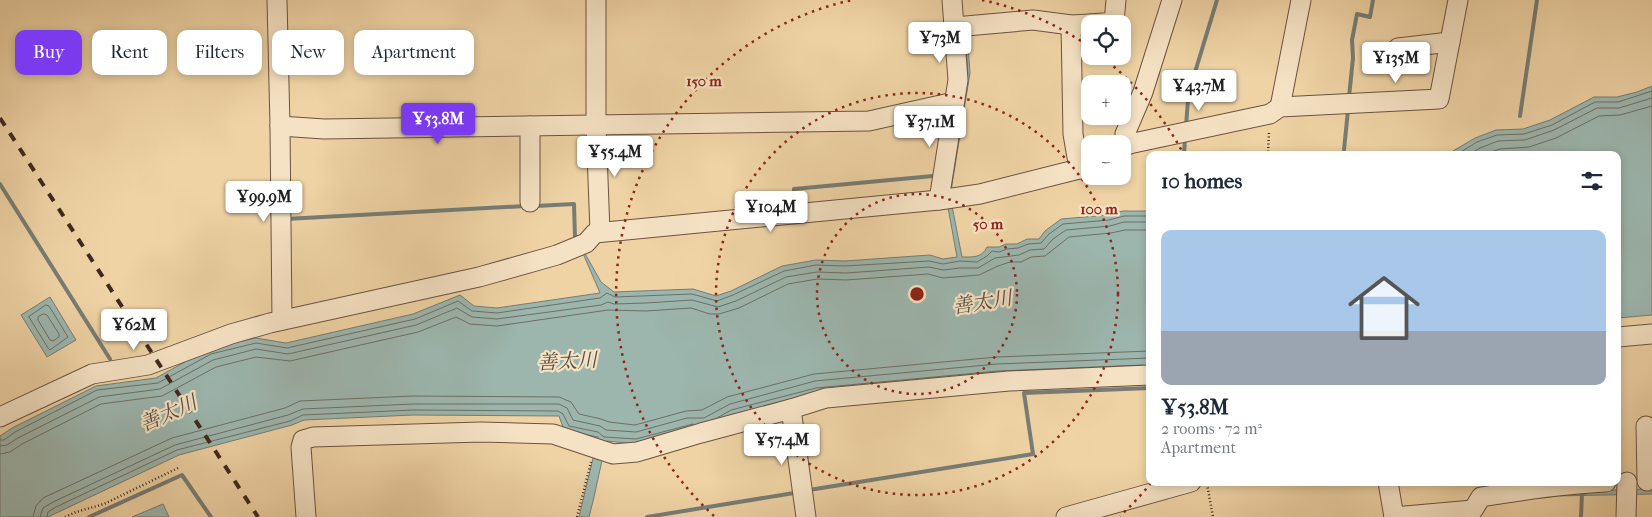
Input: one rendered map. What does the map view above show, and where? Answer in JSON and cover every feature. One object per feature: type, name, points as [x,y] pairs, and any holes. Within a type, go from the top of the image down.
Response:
[{"type":"street","points":[[277,0],[282,320]]},
{"type":"street","points":[[596,0],[596,126],[600,232]]},
{"type":"street","points":[[939,200],[958,80],[952,0]]},
{"type":"street","points":[[1115,15],[1116,0]]},
{"type":"street","points":[[1125,135],[1143,92],[1172,0]]},
{"type":"street","points":[[1275,111],[1301,0]]},
{"type":"street","points":[[1131,145],[1275,111],[1439,99],[1458,0]]},
{"type":"street","points":[[955,27],[1033,20],[1081,24]]},
{"type":"street","points":[[1071,25],[1073,134],[1081,155]]},
{"type":"street","points":[[1398,48],[1450,42]]},
{"type":"street","points":[[280,126],[324,129],[869,121],[954,102]]},
{"type":"street","points":[[530,126],[530,202]]},
{"type":"street","points":[[0,416],[92,374],[148,365],[232,334],[282,320],[479,277],[557,255],[586,242],[595,233],[939,200],[980,194],[1081,167]]},
{"type":"street","points":[[1621,337],[1652,334]]},
{"type":"street","points":[[306,517],[301,447],[303,440],[313,437],[481,432],[553,434],[612,454],[637,452],[791,410],[826,398],[1009,381],[1146,375]]},
{"type":"street","points":[[791,410],[806,517]]},
{"type":"street","points":[[1626,517],[1625,487],[1649,480],[1646,426]]},
{"type":"street","points":[[1066,517],[1177,486]]},
{"type":"street","points":[[1389,486],[1394,517],[1473,510],[1478,491]]},
{"type":"street","points":[[1478,491],[1481,497],[1548,486]]},
{"type":"path","points":[[1269,151],[1275,111]]},
{"type":"path","points":[[576,517],[600,450]]},
{"type":"path","points":[[65,517],[104,504],[178,468]]},
{"type":"path","points":[[1208,486],[1213,517]]},
{"type":"water","points":[[965,30],[967,30],[970,73],[951,191],[947,191],[968,74]]},
{"type":"water","points":[[1652,86],[1652,315],[1621,318],[1621,151],[1453,151],[1475,138],[1496,130],[1523,129],[1550,120],[1594,97],[1617,97]]},
{"type":"water","name":"善太川","points":[[951,201],[962,257],[980,255],[987,247],[1017,244],[1027,239],[1039,239],[1045,231],[1061,219],[1108,215],[1123,211],[1146,211],[1146,369],[816,392],[636,444],[607,441],[589,517],[579,517],[598,437],[564,430],[559,416],[413,415],[304,420],[292,425],[179,455],[48,517],[0,517],[0,436],[12,428],[96,386],[156,378],[208,349],[256,338],[286,343],[413,314],[460,295],[474,306],[497,308],[600,293],[583,250],[601,282],[614,292],[693,289],[716,296],[731,291],[782,266],[816,260],[845,261],[930,255],[943,259],[957,257],[947,202]]},
{"type":"water","points":[[50,297],[76,340],[47,357],[21,315]]},
{"type":"water","points":[[1652,489],[1652,494],[1557,496],[1495,503],[1569,491]]},
{"type":"water","points":[[163,504],[169,517],[132,517]]},
{"type":"waterway","points":[[1186,126],[1188,100],[1217,0]]},
{"type":"waterway","points":[[1349,97],[1353,58],[1352,40],[1357,14],[1370,17],[1373,0]]},
{"type":"waterway","points":[[1520,116],[1537,0]]},
{"type":"waterway","points":[[1344,150],[1348,110]]},
{"type":"waterway","points":[[1184,151],[1185,138]]},
{"type":"waterway","points":[[794,208],[794,189],[933,176]]},
{"type":"waterway","points":[[0,184],[110,359]]},
{"type":"waterway","points":[[536,206],[574,204],[575,238],[577,237]]},
{"type":"waterway","points":[[286,219],[526,206]]},
{"type":"waterway","points":[[809,490],[1033,454],[1024,393],[1146,388]]},
{"type":"waterway","points":[[89,517],[182,475],[211,517]]},
{"type":"waterway","points":[[647,517],[794,493]]},
{"type":"waterway","points":[[1581,517],[1582,493],[1585,493]]},
{"type":"railway","points":[[0,118],[258,517]]}]
